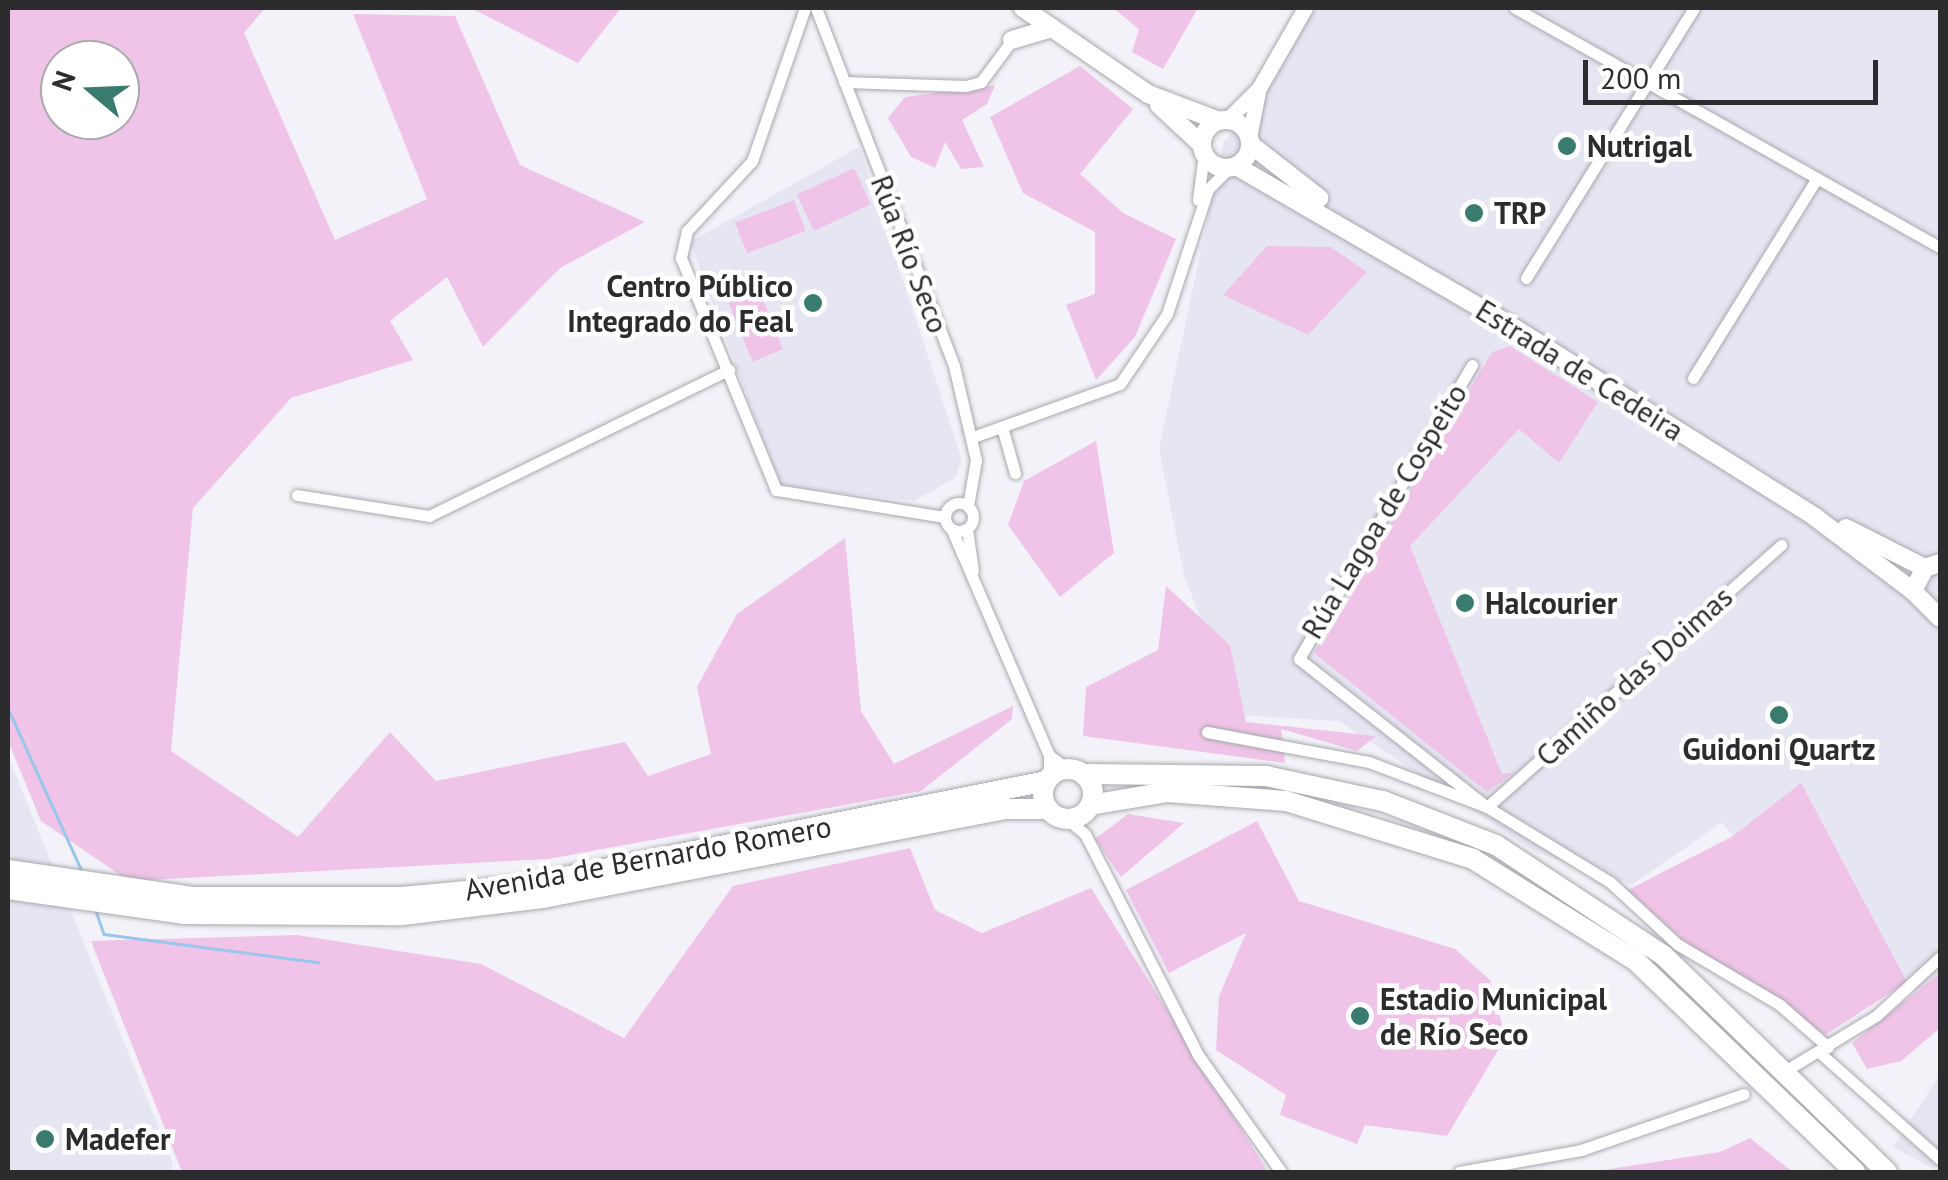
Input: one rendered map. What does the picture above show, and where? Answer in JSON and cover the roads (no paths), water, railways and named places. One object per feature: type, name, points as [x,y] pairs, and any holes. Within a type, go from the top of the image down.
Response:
[{"type":"highway","points":[[1061,776],[1073,811]]},
{"type":"highway","points":[[1061,776],[1073,811]]},
{"type":"highway","name":"Avenida de Bernardo Romero","points":[[8,870],[194,898],[402,897],[518,886],[1061,776],[1266,776],[1384,801],[1496,845],[1663,955],[1887,1172]]},
{"type":"highway","name":"Avenida de Bernardo Romero","points":[[8,889],[183,914],[402,915],[543,898],[1004,809],[1073,811],[1168,792],[1286,802],[1474,859],[1636,961],[1854,1172]]},
{"type":"main road","points":[[1012,40],[1022,9],[1148,94],[1203,149],[1223,120],[1259,88],[1305,8]]},
{"type":"main road","points":[[1012,40],[1052,28]]},
{"type":"main road","points":[[1232,167],[1250,140],[1259,88]]},
{"type":"main road","points":[[1148,94],[1223,120]]},
{"type":"main road","name":"Estrada de Cedeira","points":[[1223,120],[1316,196],[1748,468],[1933,565]]},
{"type":"main road","name":"Estrada de Cedeira","points":[[1203,149],[1596,379],[1815,517],[1913,591],[1940,618]]},
{"type":"main road","points":[[1913,591],[1933,565]]},
{"type":"street","points":[[805,8],[752,161],[687,231],[681,258],[785,494],[944,517]]},
{"type":"street","name":"Rúa Río Seco","points":[[816,8],[973,437],[967,529],[978,594]]},
{"type":"street","points":[[1515,8],[1816,180],[1940,246]]},
{"type":"street","points":[[1526,278],[1694,8]]},
{"type":"street","points":[[844,82],[884,86],[981,82],[1012,40]]},
{"type":"street","points":[[852,103],[884,86]]},
{"type":"street","points":[[1192,244],[1203,149]]},
{"type":"street","points":[[973,437],[1120,384],[1167,314],[1208,189],[1232,167]]},
{"type":"street","points":[[1693,378],[1816,180]]},
{"type":"street","name":"Rúa Lagoa de Cospeito","points":[[1472,365],[1298,659],[1486,806]]},
{"type":"street","points":[[297,495],[429,516],[729,370]]},
{"type":"street","points":[[1002,427],[1014,472]]},
{"type":"street","points":[[944,517],[954,504],[968,506]]},
{"type":"street","points":[[944,517],[1061,776]]},
{"type":"street","points":[[952,530],[967,529]]},
{"type":"street","name":"Camiño das Doimas","points":[[1486,806],[1781,545]]},
{"type":"street","points":[[1207,732],[1369,762],[1486,806],[1610,882],[1692,954],[1780,1005],[1940,1159]]},
{"type":"street","points":[[1073,811],[1198,1055],[1281,1172]]},
{"type":"street","points":[[1793,1066],[1824,1050],[1940,957]]},
{"type":"street","points":[[1458,1172],[1581,1150],[1744,1094]]},
{"type":"waterway","points":[[8,708],[82,871]]},
{"type":"waterway","points":[[96,911],[104,934],[318,962]]},
{"type":"place","name":"Nutrigal","points":[[1567,146]]},
{"type":"place","name":"TRP","points":[[1474,213]]},
{"type":"place","name":"Centro Público Integrado do Feal","points":[[813,303]]},
{"type":"place","name":"Halcourier","points":[[1465,603]]},
{"type":"place","name":"Guidoni Quartz","points":[[1779,715]]},
{"type":"place","name":"Estadio Municipal de Río Seco","points":[[1360,1016]]},
{"type":"place","name":"Madefer","points":[[45,1139]]}]
